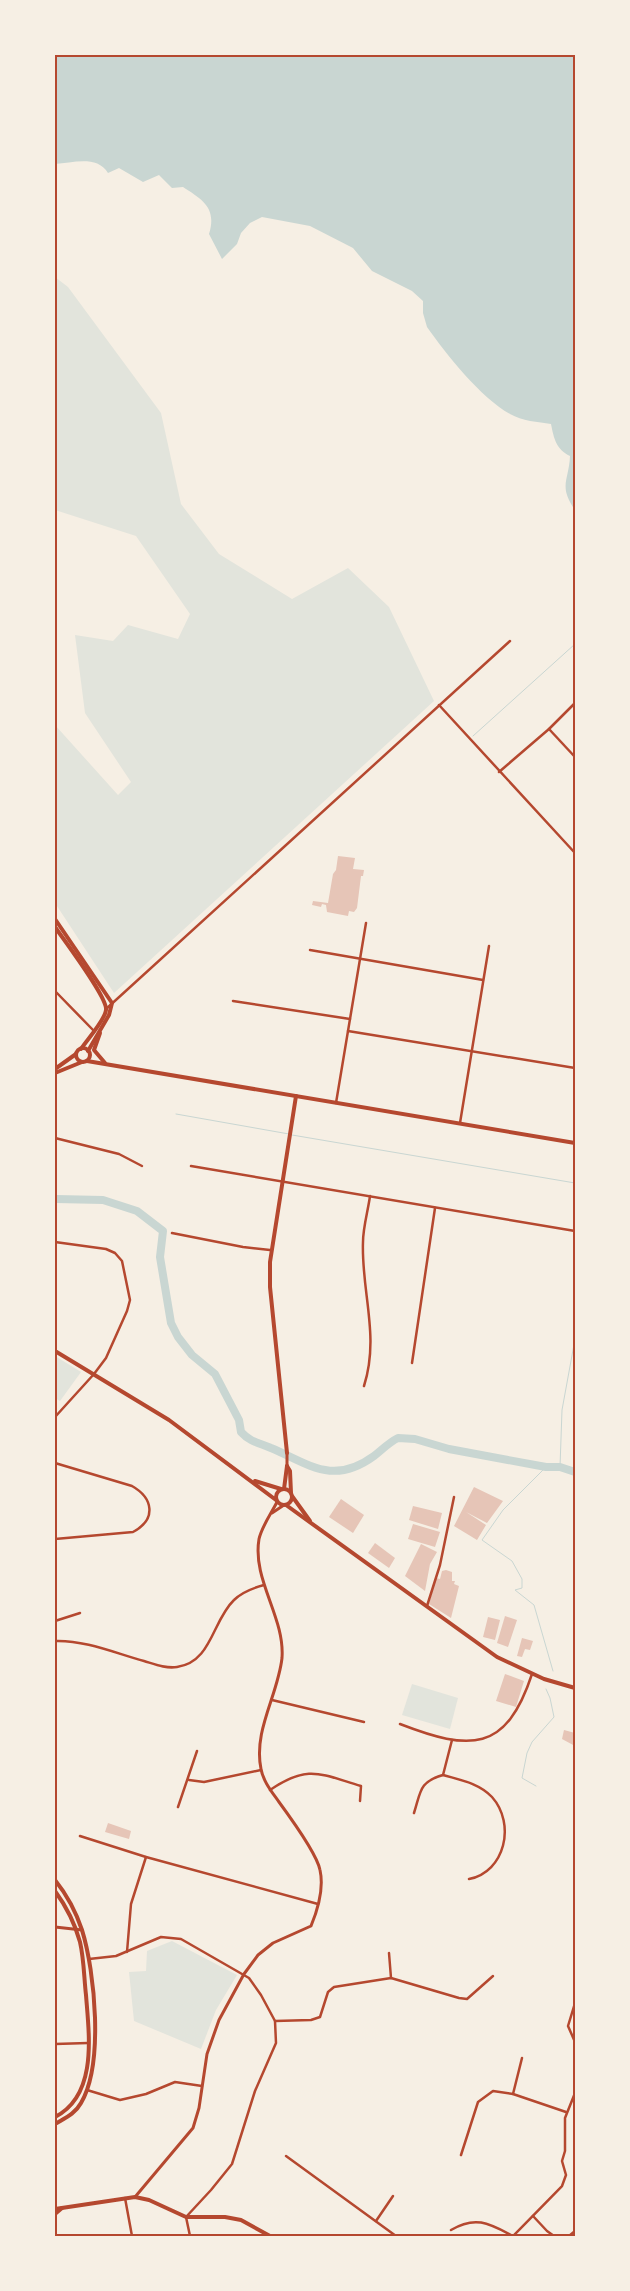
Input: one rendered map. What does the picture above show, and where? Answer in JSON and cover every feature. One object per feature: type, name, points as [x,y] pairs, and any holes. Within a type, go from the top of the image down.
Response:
[{"type":"main road","points":[[55,918],[108,997],[112,1007],[94,1050],[105,1063]]},
{"type":"main road","points":[[55,927],[95,986],[106,1009],[81,1049],[55,1068]]},
{"type":"main road","points":[[87,1061],[89,1053],[105,1024]]},
{"type":"main road","points":[[81,1049],[105,1063]]},
{"type":"main road","points":[[76,1054],[82,1062]]},
{"type":"main road","points":[[55,1073],[87,1061],[105,1063],[575,1143]]},
{"type":"main road","points":[[287,1453],[270,1287],[270,1250],[296,1096]]},
{"type":"main road","points":[[55,1351],[169,1420],[277,1501],[313,1524],[498,1657],[532,1674],[575,1688]]},
{"type":"main road","points":[[277,1501],[277,1493],[283,1489],[287,1463]]},
{"type":"main road","points":[[285,1505],[290,1502],[292,1495],[290,1471],[287,1463]]},
{"type":"main road","points":[[252,1481],[283,1489],[292,1495],[313,1524]]},
{"type":"main road","points":[[55,1880],[69,1900],[82,1930],[89,1959],[96,2036],[87,2090],[74,2112],[55,2124]]},
{"type":"main road","points":[[55,1891],[76,1930],[83,1960],[90,2043],[80,2092],[75,2101],[55,2117]]},
{"type":"main road","points":[[83,1960],[89,1959]]},
{"type":"main road","points":[[55,2210],[135,2196],[150,2200],[186,2217],[225,2217],[241,2220],[270,2236]]},
{"type":"main road","points":[[55,2214],[62,2208]]},
{"type":"street","points":[[106,1009],[112,1007],[510,641]]},
{"type":"street","points":[[499,772],[549,729],[575,703]]},
{"type":"street","points":[[439,705],[575,853]]},
{"type":"street","points":[[549,729],[575,757]]},
{"type":"street","points":[[336,1103],[366,923]]},
{"type":"street","points":[[460,1123],[490,946]]},
{"type":"street","points":[[310,950],[483,980]]},
{"type":"street","points":[[55,991],[94,1030]]},
{"type":"street","points":[[233,1001],[350,1019]]},
{"type":"street","points":[[348,1031],[575,1068]]},
{"type":"street","points":[[55,1148],[56,1138],[119,1154],[142,1166]]},
{"type":"street","points":[[191,1166],[575,1231]]},
{"type":"street","points":[[364,1386],[371,1354],[363,1241],[370,1196]]},
{"type":"street","points":[[412,1363],[435,1208]]},
{"type":"street","points":[[172,1233],[243,1247],[270,1250]]},
{"type":"street","points":[[55,1242],[108,1250],[116,1254],[122,1261],[129,1292],[128,1308],[106,1358],[55,1418]]},
{"type":"street","points":[[55,1409],[60,1412]]},
{"type":"street","points":[[287,1453],[287,1463]]},
{"type":"street","points":[[55,1463],[132,1486],[143,1493],[148,1500],[150,1510],[147,1519],[140,1528],[133,1532],[55,1539]]},
{"type":"street","points":[[426,1607],[440,1565],[454,1498]]},
{"type":"street","points":[[135,2196],[193,2128],[200,2108],[207,2054],[216,2029],[244,1974],[258,1955],[273,1943],[310,1926],[318,1904],[321,1880],[318,1862],[270,1790],[261,1770],[260,1742],[282,1656],[276,1620],[264,1585],[258,1559],[259,1539],[277,1501]]},
{"type":"street","points":[[271,1514],[285,1505]]},
{"type":"street","points":[[55,1640],[79,1642],[168,1667],[185,1666],[200,1657],[223,1615],[234,1600],[249,1590],[264,1585]]},
{"type":"street","points":[[55,1621],[80,1613]]},
{"type":"street","points":[[400,1724],[442,1739],[480,1740],[509,1723],[521,1705],[532,1674]]},
{"type":"street","points":[[272,1700],[364,1722]]},
{"type":"street","points":[[443,1775],[452,1740]]},
{"type":"street","points":[[178,1807],[189,1780],[197,1751]]},
{"type":"street","points":[[189,1780],[204,1782],[261,1770]]},
{"type":"street","points":[[270,1790],[296,1774],[321,1775],[362,1786],[360,1801]]},
{"type":"street","points":[[414,1813],[422,1786],[429,1779],[443,1775],[470,1782],[491,1796],[503,1818],[506,1829],[504,1842],[495,1864],[486,1873],[469,1880]]},
{"type":"street","points":[[80,1836],[146,1857],[318,1904]]},
{"type":"street","points":[[127,1952],[131,1904],[146,1857]]},
{"type":"street","points":[[55,1927],[82,1930]]},
{"type":"street","points":[[89,1959],[116,1956],[161,1937],[185,1941],[244,1974],[261,1994],[275,2021],[276,2043],[256,2091],[235,2158],[211,2190],[186,2217],[190,2236]]},
{"type":"street","points":[[389,1953],[391,1978]]},
{"type":"street","points":[[275,2021],[311,2020],[320,2017],[331,1988],[391,1978],[467,1999],[493,1976]]},
{"type":"street","points":[[575,2003],[568,2026],[575,2042]]},
{"type":"street","points":[[55,2044],[90,2043]]},
{"type":"street","points":[[513,2094],[522,2058]]},
{"type":"street","points":[[87,2090],[120,2100],[146,2094],[175,2082],[202,2086]]},
{"type":"street","points":[[461,2155],[478,2102],[493,2092],[513,2094],[567,2112]]},
{"type":"street","points":[[452,2230],[471,2220],[484,2222],[513,2236],[562,2186],[566,2175],[562,2161],[565,2151],[567,2112],[575,2093]]},
{"type":"street","points":[[286,2156],[396,2236]]},
{"type":"street","points":[[376,2221],[393,2196]]},
{"type":"street","points":[[125,2198],[132,2236]]},
{"type":"street","points":[[533,2216],[554,2236]]},
{"type":"street","points":[[570,2236],[575,2231]]},
{"type":"shaded area","points":[[55,55],[575,55],[575,510],[566,489],[570,456],[556,443],[551,424],[530,421],[510,414],[487,397],[454,362],[427,327],[423,313],[423,301],[412,291],[372,271],[353,248],[310,226],[262,217],[250,223],[241,233],[237,244],[222,259],[209,234],[211,225],[210,211],[197,196],[183,187],[172,188],[159,175],[143,182],[119,168],[108,173],[103,167],[91,162],[55,164]]},
{"type":"shaded area","points":[[55,277],[68,287],[161,413],[181,504],[219,554],[292,599],[348,568],[389,607],[434,701],[114,993],[55,903],[55,725],[118,795],[131,782],[85,713],[75,635],[113,641],[128,625],[178,639],[190,614],[136,536],[55,510]]},
{"type":"shaded area","points":[[55,1356],[81,1372],[60,1401],[55,1398]]},
{"type":"shaded area","points":[[412,1684],[458,1698],[450,1729],[402,1715]]},
{"type":"shaded area","points":[[172,1941],[237,1975],[216,2010],[201,2049],[134,2021],[129,1972],[146,1971],[147,1951]]},
{"type":"building","points":[[338,856],[355,858],[353,869],[364,870],[363,876],[361,876],[357,908],[354,912],[349,911],[348,916],[327,912],[326,905],[322,904],[321,907],[312,905],[313,901],[328,903]]},
{"type":"building","points":[[474,1487],[503,1501],[487,1523],[466,1512],[486,1525],[477,1540],[454,1526]]},
{"type":"building","points":[[341,1499],[364,1515],[353,1533],[329,1517]]},
{"type":"building","points":[[413,1506],[442,1513],[438,1529],[409,1520]]},
{"type":"building","points":[[413,1524],[440,1532],[435,1547],[408,1539]]},
{"type":"building","points":[[375,1543],[395,1558],[389,1568],[368,1553]]},
{"type":"building","points":[[421,1544],[437,1552],[430,1564],[425,1591],[405,1576]]},
{"type":"building","points":[[442,1571],[452,1572],[452,1581],[455,1581],[454,1584],[459,1586],[451,1618],[429,1604],[436,1578],[440,1579]]},
{"type":"building","points":[[505,1616],[517,1620],[508,1647],[497,1643]]},
{"type":"building","points":[[488,1617],[500,1620],[495,1640],[483,1637]]},
{"type":"building","points":[[522,1638],[533,1641],[530,1650],[525,1649],[522,1657],[517,1656]]},
{"type":"building","points":[[505,1674],[524,1681],[516,1707],[496,1701]]},
{"type":"building","points":[[564,1730],[575,1733],[575,1746],[562,1739]]},
{"type":"building","points":[[108,1823],[131,1831],[129,1839],[105,1832]]},
{"type":"waterway","points":[[473,736],[575,644]]},
{"type":"waterway","points":[[176,1114],[289,1134]]},
{"type":"waterway","points":[[292,1135],[575,1183]]},
{"type":"waterway","points":[[56,1199],[103,1200],[137,1211],[163,1231],[160,1257],[171,1323],[178,1337],[192,1355],[215,1374],[239,1420],[241,1432],[252,1440],[309,1465],[333,1471],[346,1470],[359,1465],[398,1438],[415,1439],[449,1449],[546,1467],[560,1467],[575,1472]]},
{"type":"waterway","points":[[560,1467],[562,1410],[575,1339]]},
{"type":"waterway","points":[[546,1467],[503,1510],[482,1540],[512,1561],[522,1579],[522,1588],[515,1590],[534,1605],[553,1671]]},
{"type":"waterway","points":[[536,1786],[522,1778],[527,1753],[532,1742],[554,1717],[546,1689]]}]
